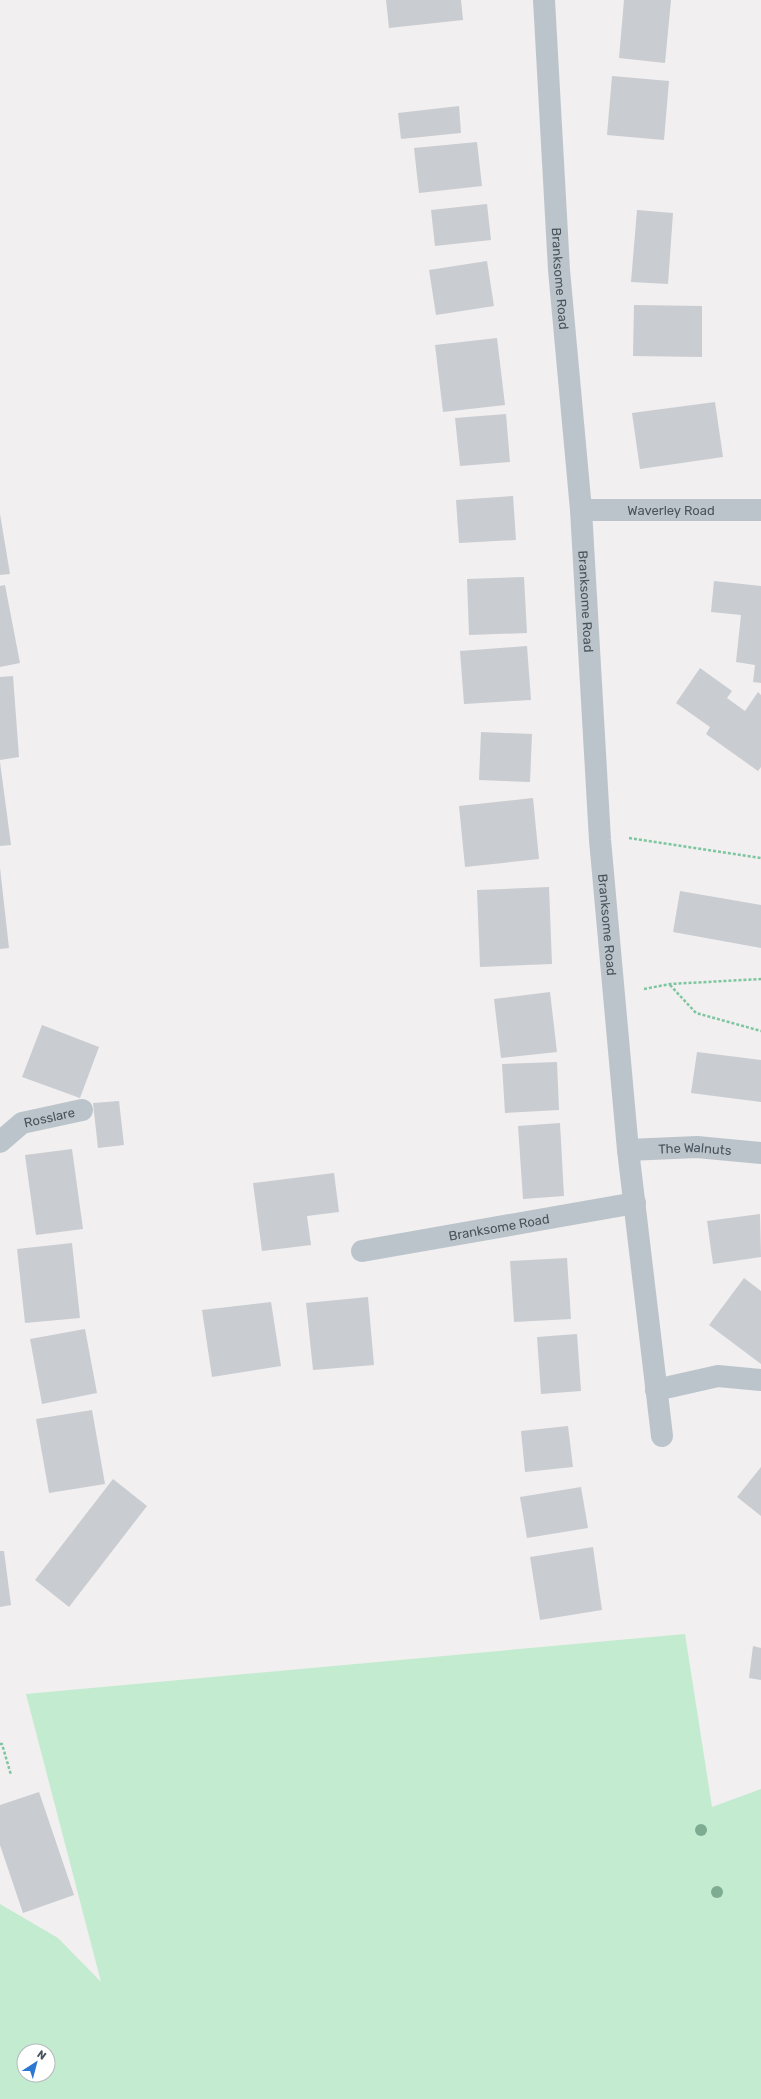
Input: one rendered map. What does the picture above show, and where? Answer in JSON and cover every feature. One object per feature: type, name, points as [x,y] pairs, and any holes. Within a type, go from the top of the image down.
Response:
[{"type":"street","name":"Branksome Road","points":[[544,0],[559,270],[581,510],[600,840],[628,1150],[662,1436]]},
{"type":"street","name":"Waverley Road","points":[[581,510],[761,510]]},
{"type":"street","name":"Rosslare","points":[[0,1142],[22,1123],[82,1110]]},
{"type":"street","name":"The Walnuts","points":[[628,1150],[697,1147],[761,1153]]},
{"type":"street","name":"Branksome Road","points":[[362,1251],[635,1203]]},
{"type":"street","points":[[656,1390],[718,1376],[761,1380]]},
{"type":"path","points":[[600,840],[625,837],[761,858]]},
{"type":"path","points":[[614,994],[670,984],[761,979]]},
{"type":"path","points":[[670,984],[696,1013],[761,1031]]},
{"type":"path","points":[[0,1744],[2,1744],[10,1775]]},
{"type":"green space","points":[[685,1634],[712,1807],[761,1789],[761,2099],[0,2099],[0,1904],[58,1938],[101,1982],[26,1694]]},
{"type":"building","points":[[386,0],[461,0],[463,20],[389,28]]},
{"type":"building","points":[[624,0],[671,0],[665,63],[619,58]]},
{"type":"building","points":[[612,76],[669,81],[664,140],[607,135]]},
{"type":"building","points":[[459,106],[461,133],[401,139],[398,113]]},
{"type":"building","points":[[477,142],[482,186],[419,193],[414,148]]},
{"type":"building","points":[[487,204],[491,240],[435,246],[431,210]]},
{"type":"building","points":[[637,210],[673,213],[668,284],[631,282]]},
{"type":"building","points":[[487,261],[494,306],[436,315],[429,270]]},
{"type":"building","points":[[634,305],[702,306],[702,357],[633,356]]},
{"type":"building","points":[[497,338],[505,405],[443,412],[435,345]]},
{"type":"building","points":[[715,402],[723,457],[640,469],[632,413]]},
{"type":"building","points":[[506,414],[510,462],[460,466],[455,418]]},
{"type":"building","points":[[513,496],[516,540],[459,543],[456,500]]},
{"type":"building","points":[[0,514],[10,574],[0,575]]},
{"type":"building","points":[[524,577],[527,633],[469,635],[467,579]]},
{"type":"building","points":[[714,581],[761,586],[761,683],[753,682],[755,665],[736,662],[741,615],[711,612]]},
{"type":"building","points":[[5,585],[20,663],[0,667],[0,586]]},
{"type":"building","points":[[527,646],[531,700],[464,704],[460,651]]},
{"type":"building","points":[[700,668],[732,691],[727,698],[745,711],[758,692],[761,695],[761,767],[758,771],[706,734],[710,727],[676,703]]},
{"type":"building","points":[[13,676],[19,757],[0,760],[0,677]]},
{"type":"building","points":[[481,732],[532,734],[530,782],[479,780]]},
{"type":"building","points":[[0,762],[11,845],[0,846]]},
{"type":"building","points":[[533,798],[539,859],[465,867],[459,806]]},
{"type":"building","points":[[0,868],[9,948],[0,949]]},
{"type":"building","points":[[549,887],[552,964],[480,967],[477,890]]},
{"type":"building","points":[[680,891],[761,905],[761,948],[673,932]]},
{"type":"building","points":[[550,992],[557,1052],[501,1058],[494,999]]},
{"type":"building","points":[[42,1025],[99,1047],[80,1098],[22,1077]]},
{"type":"building","points":[[697,1052],[761,1060],[761,1102],[691,1093]]},
{"type":"building","points":[[557,1062],[559,1110],[505,1113],[502,1064]]},
{"type":"building","points":[[119,1101],[124,1145],[98,1148],[93,1103]]},
{"type":"building","points":[[560,1123],[564,1196],[523,1199],[518,1126]]},
{"type":"building","points":[[72,1149],[83,1229],[36,1235],[25,1155]]},
{"type":"building","points":[[334,1173],[339,1212],[307,1216],[311,1245],[262,1251],[253,1183]]},
{"type":"building","points":[[760,1214],[761,1257],[713,1264],[707,1221]]},
{"type":"building","points":[[72,1243],[80,1318],[25,1323],[17,1249]]},
{"type":"building","points":[[567,1258],[571,1319],[514,1322],[510,1261]]},
{"type":"building","points":[[744,1278],[761,1291],[761,1364],[709,1325]]},
{"type":"building","points":[[368,1297],[374,1365],[313,1370],[306,1303]]},
{"type":"building","points":[[271,1302],[281,1366],[212,1377],[202,1310]]},
{"type":"building","points":[[85,1329],[97,1393],[42,1404],[30,1339]]},
{"type":"building","points":[[577,1334],[581,1391],[541,1394],[537,1337]]},
{"type":"building","points":[[92,1410],[105,1484],[49,1493],[36,1419]]},
{"type":"building","points":[[568,1426],[573,1467],[525,1472],[521,1431]]},
{"type":"building","points":[[761,1467],[761,1516],[737,1497]]},
{"type":"building","points":[[113,1479],[147,1506],[69,1607],[35,1580]]},
{"type":"building","points":[[581,1487],[588,1528],[527,1538],[520,1497]]},
{"type":"building","points":[[593,1547],[602,1610],[540,1620],[530,1557]]},
{"type":"building","points":[[0,1551],[4,1551],[11,1605],[0,1607]]},
{"type":"building","points":[[753,1646],[761,1648],[761,1680],[749,1678]]},
{"type":"building","points":[[39,1792],[74,1895],[23,1913],[0,1845],[0,1805]]}]
